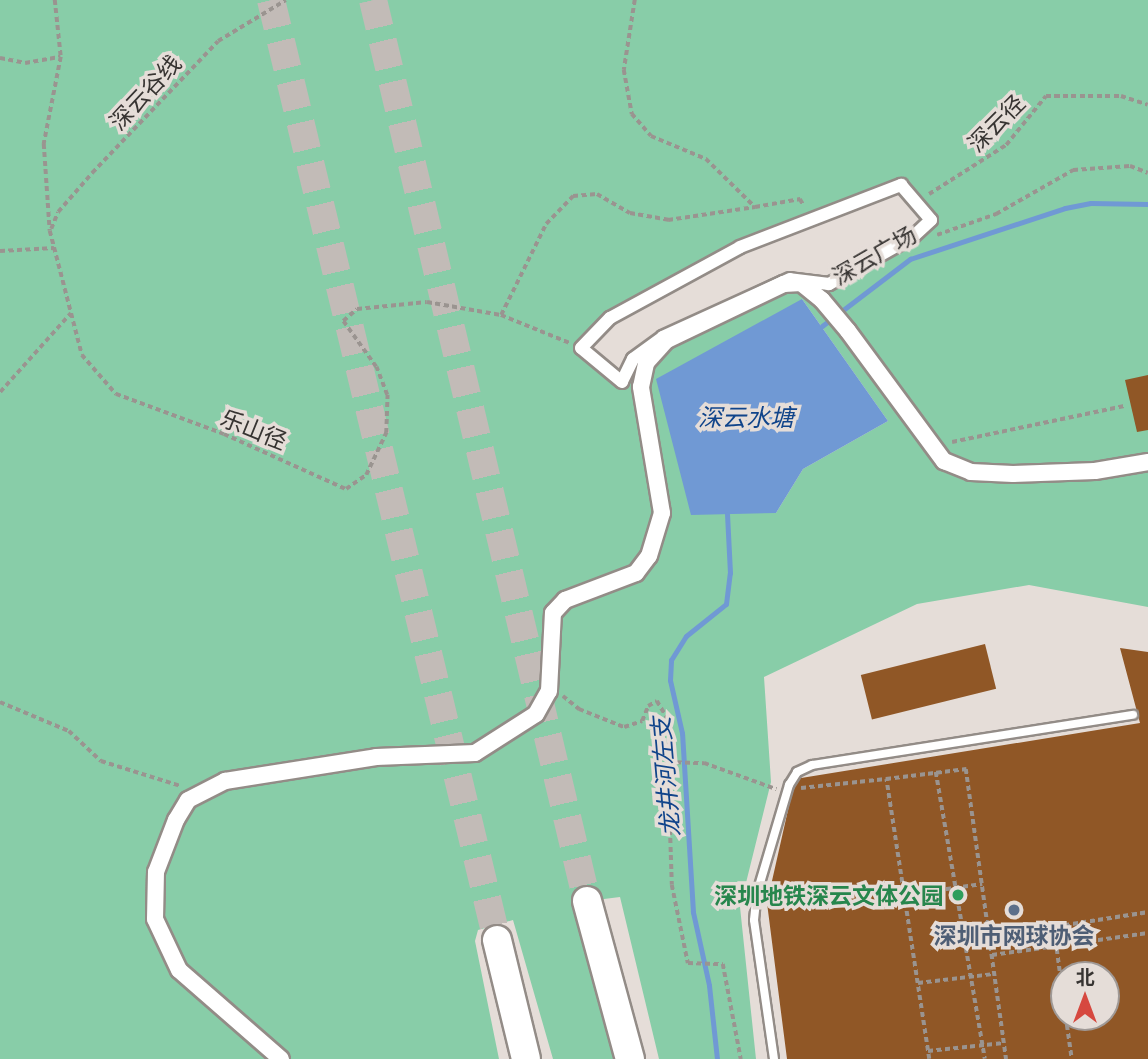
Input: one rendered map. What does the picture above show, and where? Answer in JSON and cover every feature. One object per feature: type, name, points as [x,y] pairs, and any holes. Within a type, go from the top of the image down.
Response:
[{"type":"highway","points":[[587,901],[630,1059]]},
{"type":"highway","points":[[496,940],[526,1059]]},
{"type":"street","name":"深云广场","points":[[901,186],[931,220],[914,236],[830,284],[790,279],[663,337],[633,359],[622,383],[581,348],[610,318],[740,247],[811,220],[901,186]]},
{"type":"street","points":[[281,1059],[179,970],[155,919],[156,872],[188,800],[225,781],[376,757],[475,753],[527,722],[549,691],[553,613],[565,600],[636,573],[649,556],[662,513],[641,387],[646,362],[667,340],[784,284],[801,283],[822,300],[848,331],[944,461],[971,472],[1095,471],[1148,462]]},
{"type":"lane","points":[[774,1059],[754,920],[757,892],[789,785],[797,772],[812,765],[1133,715]]},
{"type":"path","name":"乐山径","points":[[55,0],[61,57],[44,144],[50,231],[82,355],[117,394],[224,434],[346,489],[366,474],[386,433],[387,395],[376,367],[343,321],[357,309],[427,302],[501,315],[581,348]]},
{"type":"path","name":"深云谷线","points":[[50,231],[58,212],[92,173],[218,41],[286,0]]},
{"type":"path","points":[[635,0],[624,70],[632,114],[651,136],[706,159],[755,207]]},
{"type":"path","points":[[0,58],[24,63],[61,57]]},
{"type":"path","name":"深云径","points":[[915,202],[970,172],[1006,145],[1046,96],[1121,96],[1148,105]]},
{"type":"path","points":[[914,236],[931,237],[969,226],[1073,170],[1130,166],[1148,173]]},
{"type":"path","points":[[501,315],[546,225],[573,196],[597,194],[630,213],[668,220],[800,199],[811,220]]},
{"type":"path","points":[[0,251],[54,248]]},
{"type":"path","points":[[0,392],[71,313]]},
{"type":"path","points":[[926,439],[956,442],[1125,406]]},
{"type":"path","points":[[549,691],[624,727],[642,721],[648,706],[657,701],[671,724],[668,762],[672,885],[688,963],[723,964],[741,1059]]},
{"type":"path","points":[[0,702],[69,731],[101,761],[181,786],[188,800]]},
{"type":"path","points":[[668,762],[704,763],[780,790]]},
{"type":"path","points":[[792,789],[966,769],[1006,1059]]},
{"type":"path","points":[[936,772],[985,1059]]},
{"type":"path","points":[[886,779],[929,1059]]},
{"type":"path","points":[[904,895],[982,884]]},
{"type":"path","points":[[989,937],[1148,912]]},
{"type":"path","points":[[992,955],[1148,933]]},
{"type":"path","points":[[1056,946],[1058,961]]},
{"type":"path","points":[[918,983],[995,974]]},
{"type":"path","points":[[1068,1031],[1072,1059]]},
{"type":"path","points":[[928,1051],[1004,1043]]},
{"type":"green space","points":[[0,0],[1148,0],[1148,607],[1029,585],[917,604],[764,677],[771,782],[740,907],[756,1059],[659,1059],[620,897],[580,902],[620,1059],[553,1059],[513,920],[478,930],[475,941],[499,1059],[0,1059]],"holes":[[[900,186],[930,219],[830,284],[790,279],[633,359],[622,382],[581,348],[610,318],[740,247]],[[802,299],[888,421],[803,469],[776,513]]]},
{"type":"water","name":"深云水塘","points":[[802,299],[888,421],[803,469],[776,513],[691,515],[656,379]]},
{"type":"building","points":[[1148,375],[1148,430],[1137,432],[1125,380]]},
{"type":"building","points":[[985,644],[996,689],[872,720],[861,675]]},
{"type":"building","name":"深圳地铁深云文体公园","points":[[1120,648],[1148,652],[1148,1059],[787,1059],[767,903],[795,779],[1140,723]]},
{"type":"waterway","points":[[822,326],[910,259],[1065,208],[1091,203],[1148,204]]},
{"type":"waterway","name":"龙井河左支","points":[[717,1059],[709,985],[693,912],[682,733],[670,680],[671,660],[686,636],[726,604],[730,573],[727,514]]},
{"type":"tunnel","points":[[271,0],[497,940]]},
{"type":"tunnel","points":[[373,0],[587,901]]},
{"type":"place","name":"深圳地铁深云文体公园","points":[[958,895]]},
{"type":"place","name":"深圳市网球协会","points":[[1014,910]]}]
